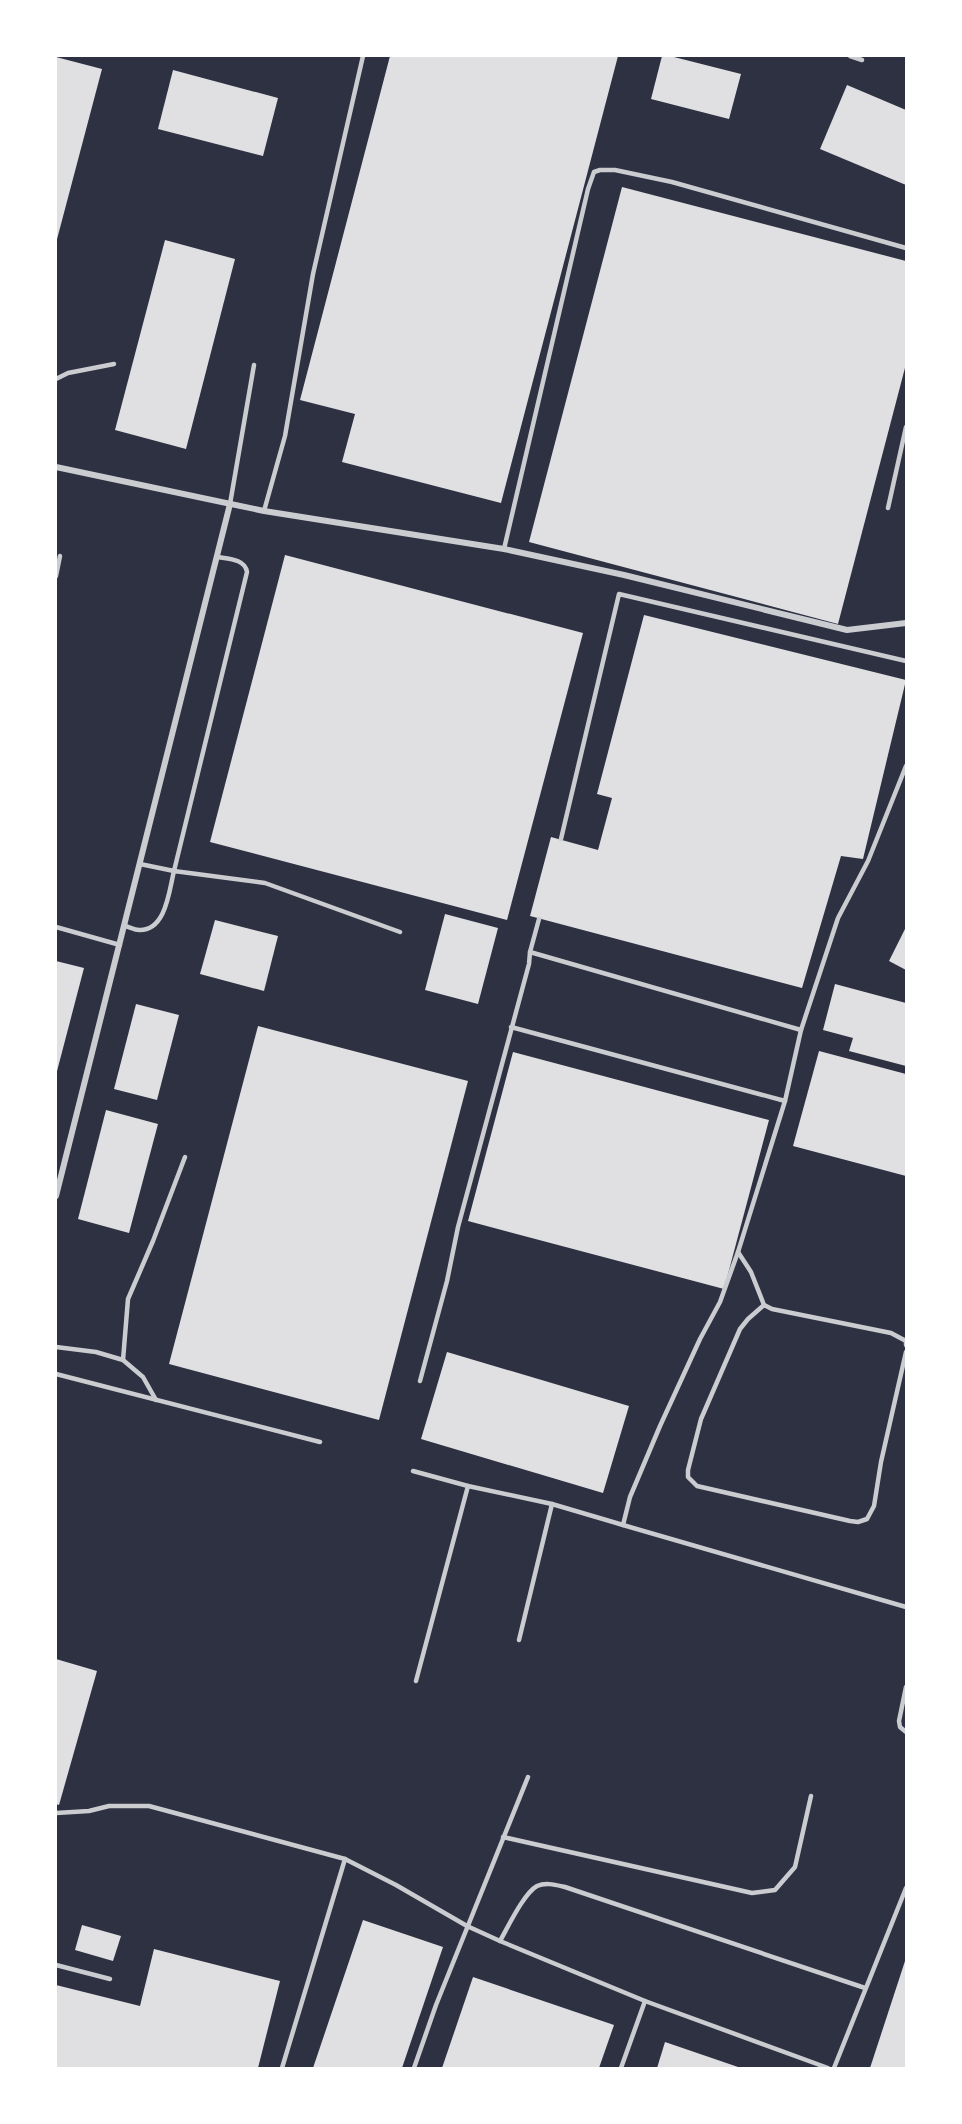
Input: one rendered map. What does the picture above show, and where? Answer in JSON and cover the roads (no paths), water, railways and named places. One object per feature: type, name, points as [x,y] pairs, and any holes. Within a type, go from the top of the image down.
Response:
[{"type":"street","points":[[56,467],[264,511],[504,549],[624,575],[847,630],[906,623]]},
{"type":"street","points":[[56,1196],[230,504]]},
{"type":"lane","points":[[264,511],[285,436],[313,274],[363,56]]},
{"type":"lane","points":[[850,56],[862,60]]},
{"type":"lane","points":[[504,549],[588,189],[594,172],[615,170],[672,182],[906,248]]},
{"type":"lane","points":[[56,379],[68,373],[114,364]]},
{"type":"lane","points":[[230,504],[254,365]]},
{"type":"lane","points":[[888,508],[906,426]]},
{"type":"lane","points":[[56,576],[60,556]]},
{"type":"lane","points":[[124,926],[140,930],[154,926],[162,917],[174,872],[247,572],[242,562],[217,557]]},
{"type":"lane","points":[[561,839],[619,594],[906,661]]},
{"type":"lane","points":[[623,1525],[630,1497],[651,1446],[700,1339],[720,1302],[785,1101],[801,1030],[838,918],[868,861],[906,766]]},
{"type":"lane","points":[[140,864],[174,872],[265,883],[400,932]]},
{"type":"lane","points":[[420,1381],[539,919]]},
{"type":"lane","points":[[56,927],[120,945]]},
{"type":"lane","points":[[530,952],[801,1030]]},
{"type":"lane","points":[[511,1027],[785,1101]]},
{"type":"lane","points":[[123,1359],[128,1299],[153,1241],[184,1157]]},
{"type":"lane","points":[[738,1251],[751,1272],[764,1305],[891,1333],[906,1341],[906,1345]]},
{"type":"lane","points":[[764,1305],[740,1329],[701,1419],[688,1470],[688,1477],[698,1486],[849,1521],[858,1522],[867,1519],[874,1506],[881,1462],[906,1352]]},
{"type":"lane","points":[[56,1347],[96,1352],[123,1359],[143,1377],[156,1400]]},
{"type":"lane","points":[[56,1374],[320,1443]]},
{"type":"lane","points":[[413,1471],[468,1486],[552,1504],[906,1607]]},
{"type":"lane","points":[[416,1681],[468,1486]]},
{"type":"lane","points":[[519,1640],[552,1504]]},
{"type":"lane","points":[[906,1687],[899,1721],[900,1727],[906,1732]]},
{"type":"lane","points":[[414,2068],[436,2005],[528,1777]]},
{"type":"lane","points":[[503,1837],[752,1893],[775,1890],[795,1867],[811,1796]]},
{"type":"lane","points":[[56,1813],[89,1811],[109,1806],[149,1806],[345,1859],[467,1926],[500,1941],[645,2001],[828,2068]]},
{"type":"lane","points":[[282,2068],[345,1859]]},
{"type":"lane","points":[[500,1941],[524,1900],[536,1886],[548,1884],[565,1887],[866,1988]]},
{"type":"lane","points":[[834,2068],[906,1888]]},
{"type":"lane","points":[[56,1965],[110,1979]]},
{"type":"lane","points":[[621,2068],[645,2001]]}]
